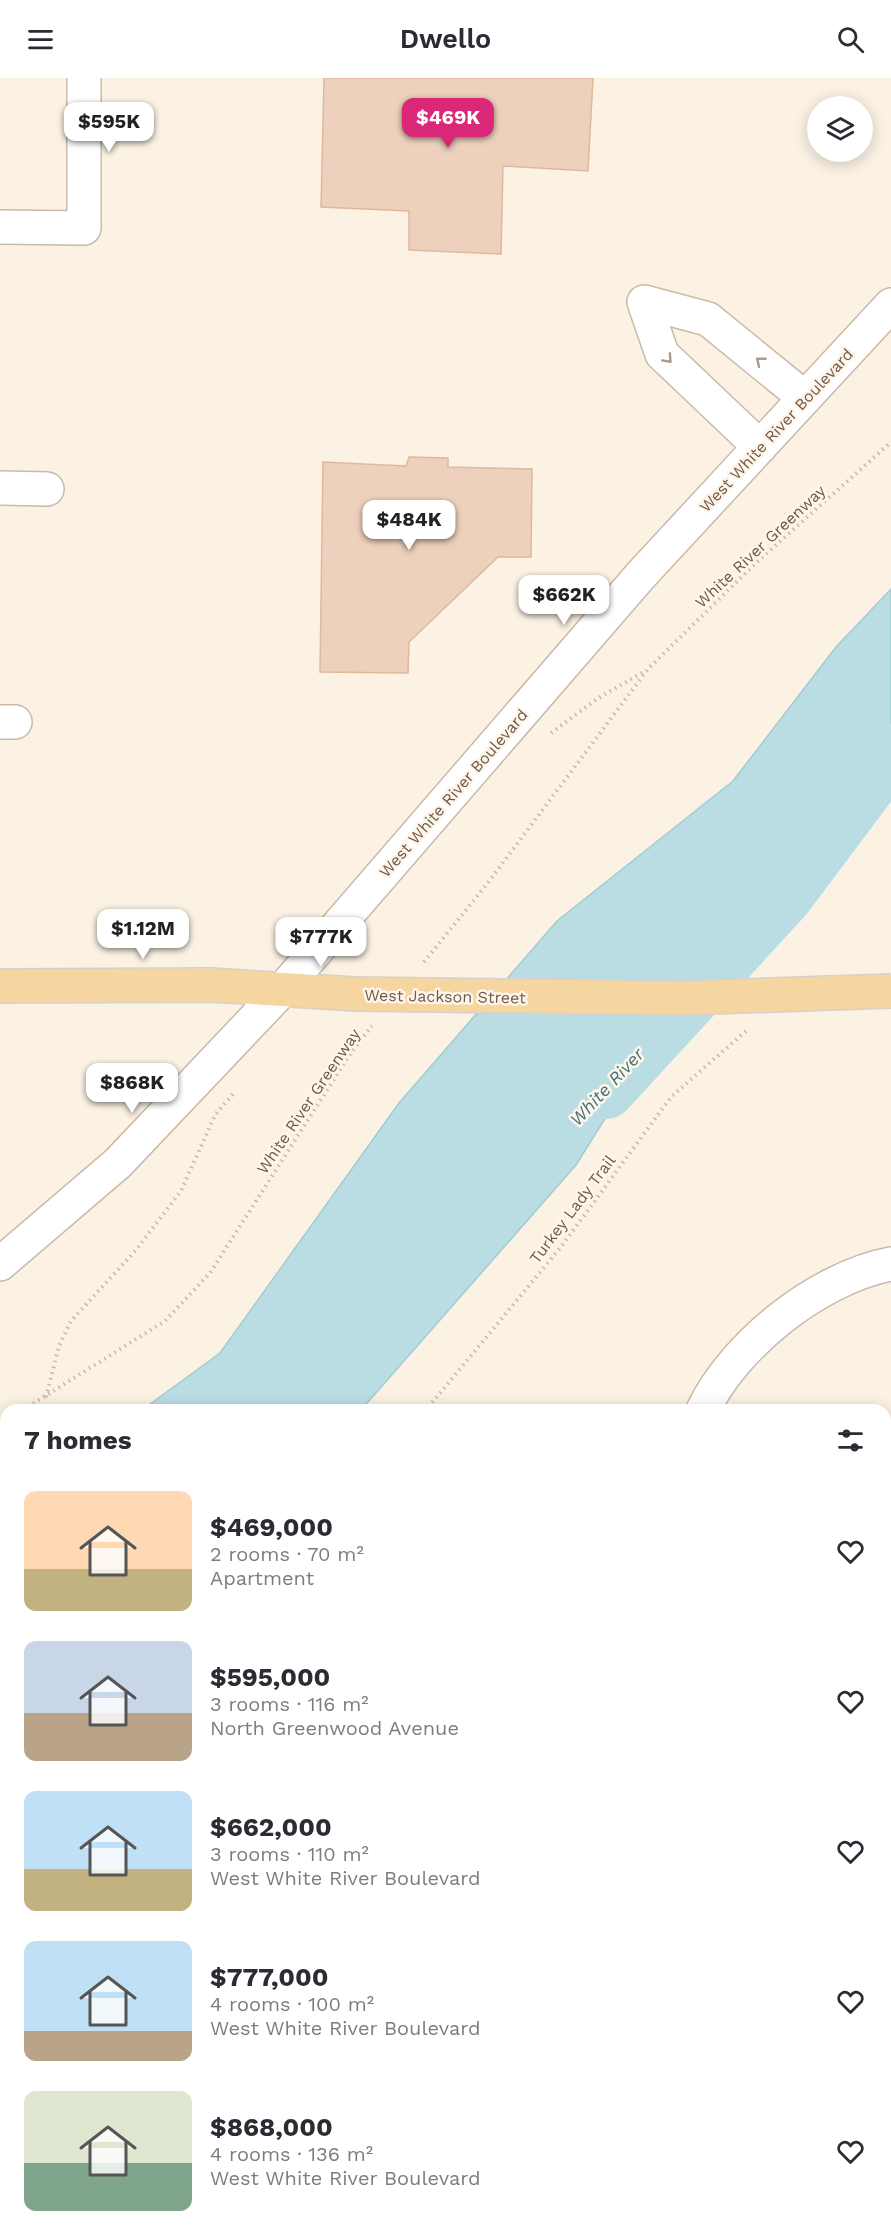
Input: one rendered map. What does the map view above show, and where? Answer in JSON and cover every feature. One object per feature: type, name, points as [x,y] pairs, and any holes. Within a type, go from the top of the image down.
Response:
[{"type":"main road","name":"West Jackson Street","points":[[0,986],[211,985],[284,988],[318,993],[685,998],[891,992]]},
{"type":"street","points":[[0,227],[84,228],[84,78]]},
{"type":"street","points":[[760,447],[662,354],[644,302],[708,319],[805,398]]},
{"type":"street","name":"West White River Boulevard","points":[[0,1264],[118,1163],[284,988],[642,574],[891,306]]},
{"type":"street","points":[[0,488],[47,489]]},
{"type":"street","points":[[706,1404],[713,1390],[746,1348],[782,1317],[821,1292],[877,1267],[891,1264]]},
{"type":"path","name":"White River Greenway","points":[[420,968],[487,884],[648,669],[758,561],[891,442]]},
{"type":"path","name":"White River Greenway","points":[[544,741],[597,699],[648,669]]},
{"type":"path","name":"White River Greenway","points":[[33,1404],[165,1321],[210,1273],[352,1051],[375,1023]]},
{"type":"path","name":"Turkey Lady Trail","points":[[431,1404],[561,1247],[671,1097],[747,1030]]},
{"type":"path","points":[[45,1397],[58,1346],[71,1321],[136,1250],[181,1191],[215,1115],[237,1088]]},
{"type":"water","points":[[891,589],[891,795],[858,838],[723,930],[576,1165],[366,1404],[150,1404],[220,1353],[399,1103],[557,921],[733,781],[836,647]]},
{"type":"building","points":[[324,78],[593,78],[588,171],[503,166],[501,254],[409,250],[409,211],[321,207]]},
{"type":"building","points":[[409,457],[448,458],[448,467],[532,469],[531,557],[498,557],[409,642],[408,673],[320,672],[323,462],[406,466]]},
{"type":"waterway","name":"White River","points":[[606,1090],[784,896],[891,753]]}]
